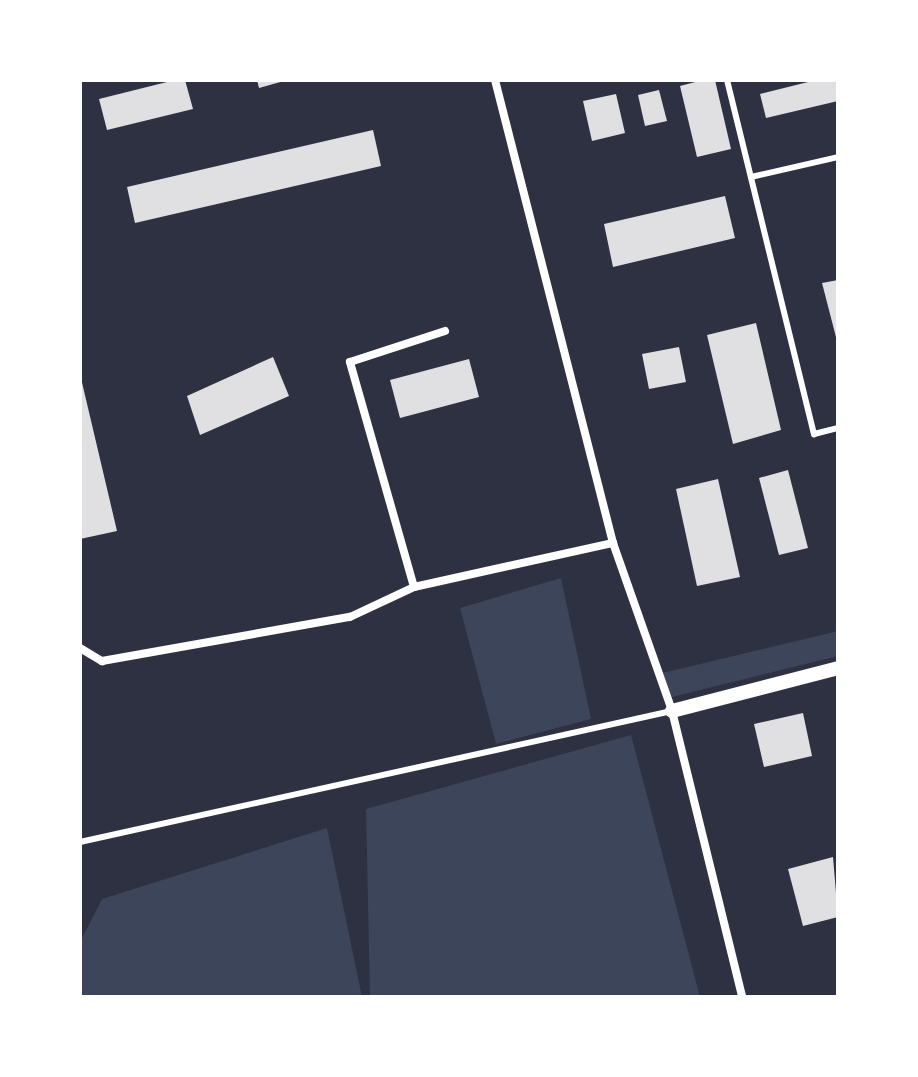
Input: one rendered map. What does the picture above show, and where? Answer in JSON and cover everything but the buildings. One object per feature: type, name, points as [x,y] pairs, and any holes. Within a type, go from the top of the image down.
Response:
[{"type":"street","points":[[495,80],[613,543],[672,711],[742,997]]},
{"type":"street","points":[[414,587],[350,362],[445,331]]},
{"type":"street","points":[[80,648],[102,661],[350,617],[414,587],[613,543]]},
{"type":"street","points":[[672,711],[838,668]]},
{"type":"lane","points":[[727,80],[814,434],[838,428]]},
{"type":"lane","points":[[751,177],[838,157]]},
{"type":"lane","points":[[80,842],[672,711]]},
{"type":"shaded area","points":[[561,578],[591,719],[496,744],[460,608]]},
{"type":"shaded area","points":[[838,631],[838,656],[664,699],[658,674]]},
{"type":"shaded area","points":[[631,735],[700,997],[370,997],[366,809]]},
{"type":"shaded area","points":[[327,828],[362,997],[80,997],[80,942],[102,899]]}]
